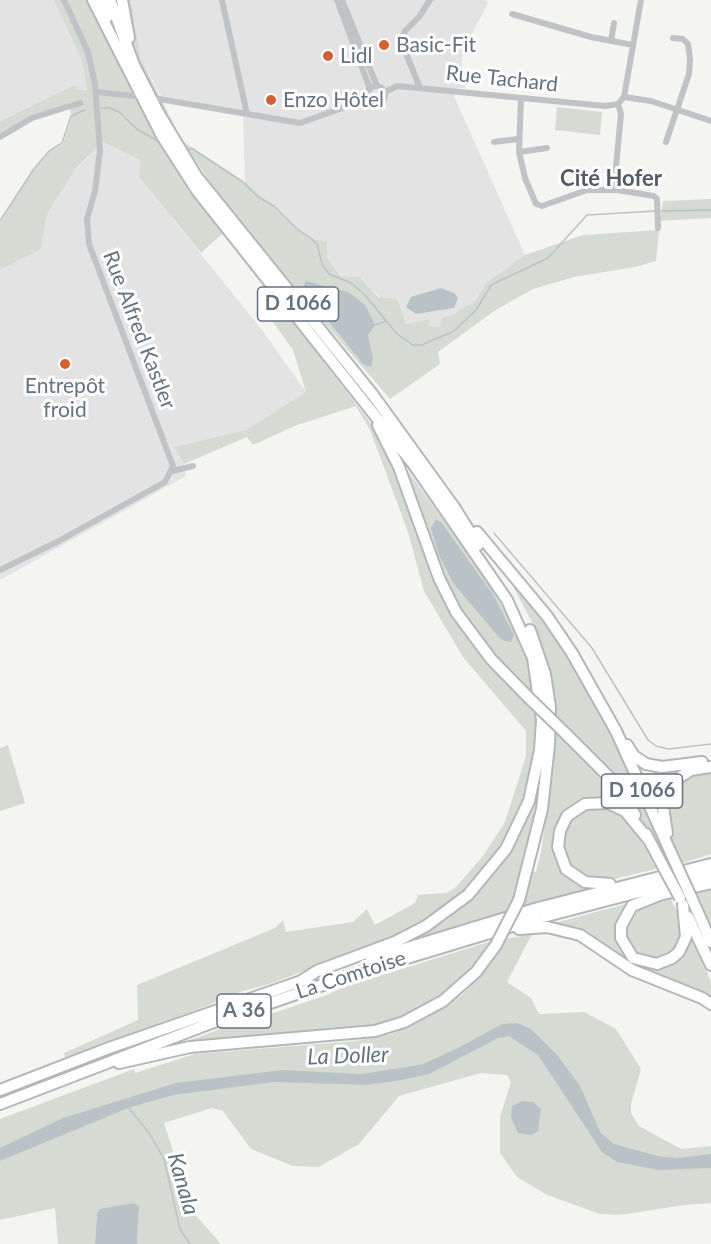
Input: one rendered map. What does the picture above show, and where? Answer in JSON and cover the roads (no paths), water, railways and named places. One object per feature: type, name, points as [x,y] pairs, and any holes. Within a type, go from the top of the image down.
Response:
[{"type":"highway","points":[[93,0],[132,70]]},
{"type":"highway","name":"D 1066","points":[[101,0],[162,136],[198,192],[364,401],[399,467],[439,578],[456,612],[491,659],[614,782],[711,942]]},
{"type":"highway","name":"D 1066","points":[[110,0],[132,70],[197,177],[373,395],[454,507],[547,616],[583,671],[616,731],[670,852],[684,900],[711,965]]},
{"type":"highway","points":[[122,0],[132,70]]},
{"type":"highway","points":[[301,981],[317,971],[409,935],[446,913],[468,895],[493,866],[518,827],[529,801],[540,750],[542,720],[533,658],[507,600],[401,447],[364,401]]},
{"type":"highway","points":[[76,1073],[89,1074],[120,1062],[190,1047],[375,1031],[404,1022],[443,1001],[476,972],[496,945],[519,900],[542,809],[549,745],[550,706],[538,650],[513,596],[454,507]]},
{"type":"highway","points":[[616,731],[634,756],[646,764],[662,767],[711,761]]},
{"type":"highway","points":[[670,852],[663,818],[666,796],[680,777],[692,770],[711,768]]},
{"type":"highway","points":[[628,884],[620,882],[592,884],[572,874],[562,862],[558,847],[563,823],[572,812],[585,804],[608,803],[625,811],[649,840]]},
{"type":"highway","points":[[699,866],[711,858]]},
{"type":"highway","name":"La Comtoise","points":[[0,1090],[120,1044],[301,981],[489,922],[711,864]]},
{"type":"highway","name":"La Comtoise","points":[[0,1104],[76,1073],[322,984],[492,931],[711,873]]},
{"type":"highway","points":[[684,900],[686,938],[679,952],[672,958],[657,964],[633,957],[621,938],[621,926],[632,906],[659,895],[711,883]]},
{"type":"highway","points":[[492,931],[547,927],[580,935],[632,970],[702,998],[711,1004]]},
{"type":"street","name":"Rue Alfred Kastler","points":[[64,0],[88,52],[96,92],[100,151],[95,191],[87,219],[89,244],[172,460],[172,471]]},
{"type":"street","points":[[222,0],[247,105],[247,114]]},
{"type":"street","points":[[337,0],[373,88],[385,92],[385,98],[380,104],[372,103],[368,99]]},
{"type":"street","points":[[159,99],[300,123],[368,99],[373,88],[342,0]]},
{"type":"street","points":[[420,88],[404,46],[403,37],[405,31],[430,0]]},
{"type":"street","points":[[617,190],[615,159],[621,114],[618,104],[624,97],[641,0]]},
{"type":"street","points":[[512,14],[633,45]]},
{"type":"street","points":[[611,41],[614,23]]},
{"type":"street","points":[[666,142],[686,85],[690,59],[688,44],[683,39],[673,38]]},
{"type":"street","name":"Rue Tachard","points":[[385,92],[396,86],[605,106],[618,104]]},
{"type":"street","points":[[96,92],[134,96]]},
{"type":"street","points":[[624,97],[651,101],[711,122]]},
{"type":"street","points":[[522,98],[519,152],[525,178],[538,206],[587,190],[617,190],[654,196],[658,228]]},
{"type":"street","points":[[0,136],[32,118],[80,103]]},
{"type":"street","points":[[494,142],[518,140]]},
{"type":"street","points":[[519,152],[547,148]]},
{"type":"street","points":[[0,570],[57,542],[165,482],[172,471],[193,466]]},
{"type":"waterway","points":[[101,108],[110,108],[119,112],[137,129],[161,143]]},
{"type":"waterway","points":[[0,221],[33,170],[49,151],[62,143],[71,116],[85,110]]},
{"type":"waterway","points":[[186,149],[193,149],[243,182],[258,197],[274,206],[296,228],[317,244],[322,264],[329,274],[351,283],[365,295],[397,334],[413,345],[422,345],[454,331],[476,310],[491,285],[548,258],[587,215],[656,211]]},
{"type":"waterway","points":[[661,211],[711,210]]},
{"type":"waterway","points":[[375,325],[386,321]]},
{"type":"waterway","points":[[494,533],[592,648],[648,740],[656,746],[669,749],[711,744]]},
{"type":"waterway","name":"Kanala","points":[[129,1108],[149,1133],[164,1159],[180,1229],[190,1244]]},
{"type":"place","name":"Basic-Fit","points":[[384,45]]},
{"type":"place","name":"Lidl","points":[[328,56]]},
{"type":"place","name":"Enzo Hôtel","points":[[271,100]]},
{"type":"place","name":"Entrepôt froid","points":[[65,364]]},
{"type":"district","name":"Cité Hofer","points":[[611,179]]},
{"type":"water label","name":"La Doller","points":[[348,1056]]}]
